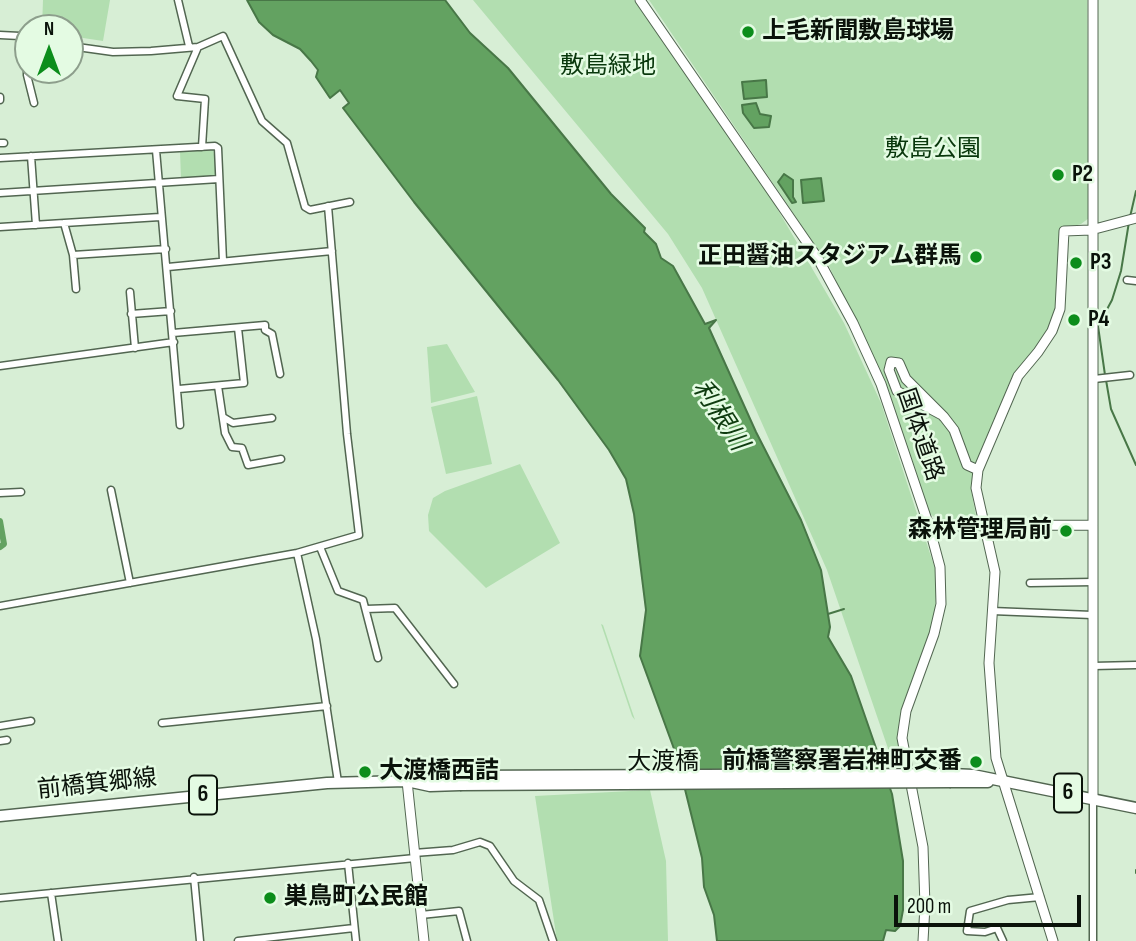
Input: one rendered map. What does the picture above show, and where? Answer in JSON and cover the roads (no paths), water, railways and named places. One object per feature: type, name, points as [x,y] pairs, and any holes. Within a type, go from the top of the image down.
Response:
[{"type":"main road","name":"前橋箕郷線","points":[[0,816],[338,782],[407,781],[430,776],[460,781]]},
{"type":"main road","name":"大渡橋","points":[[460,781],[1001,780]]},
{"type":"main road","name":"6","points":[[1001,780],[1136,808]]},
{"type":"street","points":[[178,0],[189,46]]},
{"type":"street","name":"国体道路","points":[[640,0],[792,220],[835,290],[881,384],[929,526],[940,567],[941,604],[934,634],[906,711],[902,738],[923,847],[923,941]]},
{"type":"street","points":[[1093,0],[1093,941]]},
{"type":"street","points":[[84,48],[124,52],[198,47],[222,35],[262,121],[287,143],[305,207],[310,210],[350,202]]},
{"type":"street","points":[[198,47],[177,96],[205,99],[202,147]]},
{"type":"street","points":[[29,84],[34,103]]},
{"type":"street","points":[[0,158],[218,148],[223,261]]},
{"type":"street","points":[[156,150],[180,425]]},
{"type":"street","points":[[31,156],[36,225]]},
{"type":"street","points":[[0,193],[219,179]]},
{"type":"street","points":[[0,606],[297,553],[320,547],[330,541],[358,536],[361,532],[347,433],[328,206]]},
{"type":"street","points":[[0,227],[160,217]]},
{"type":"street","points":[[1053,941],[1001,780],[989,690],[994,559],[976,488],[978,470],[1018,376],[1045,341],[1060,310],[1064,231],[1091,230],[1136,218]]},
{"type":"street","points":[[64,223],[73,255],[76,289]]},
{"type":"street","points":[[73,255],[166,249]]},
{"type":"street","points":[[168,267],[331,251]]},
{"type":"street","points":[[1127,280],[1136,281]]},
{"type":"street","points":[[130,292],[135,348]]},
{"type":"street","points":[[131,314],[171,311]]},
{"type":"street","points":[[173,333],[265,325],[265,330],[272,334],[280,374]]},
{"type":"street","points":[[178,389],[243,384],[245,380],[238,328]]},
{"type":"street","points":[[0,366],[174,342]]},
{"type":"street","points":[[940,414],[897,391],[889,370],[891,362],[899,363],[906,379],[940,414],[954,430],[967,465],[978,470]]},
{"type":"street","points":[[1094,379],[1130,375]]},
{"type":"street","points":[[218,386],[226,436],[232,447],[242,448],[248,465],[281,459]]},
{"type":"street","points":[[223,417],[233,423],[272,418]]},
{"type":"street","points":[[111,490],[130,583]]},
{"type":"street","points":[[0,493],[21,492]]},
{"type":"street","points":[[929,526],[1093,525]]},
{"type":"street","points":[[320,547],[338,591],[360,598],[366,609],[378,658]]},
{"type":"street","points":[[297,553],[327,706],[338,782]]},
{"type":"street","points":[[1030,583],[1093,582]]},
{"type":"street","points":[[366,609],[394,607],[454,684]]},
{"type":"street","points":[[992,611],[1092,615]]},
{"type":"street","points":[[1093,666],[1136,665]]},
{"type":"street","points":[[162,723],[327,706]]},
{"type":"street","points":[[0,726],[31,721]]},
{"type":"street","points":[[407,781],[424,941]]},
{"type":"street","points":[[0,898],[348,863],[448,851],[480,842],[490,846],[514,881],[540,900],[553,941]]},
{"type":"street","points":[[348,863],[356,941]]},
{"type":"street","points":[[194,877],[201,941]]},
{"type":"street","points":[[51,893],[58,941]]},
{"type":"street","points":[[1003,941],[997,928],[985,932],[967,931],[970,911],[1008,900],[1040,897]]},
{"type":"street","points":[[421,915],[459,911],[467,941]]},
{"type":"street","points":[[238,941],[354,928]]},
{"type":"water","name":"利根川","points":[[247,0],[445,0],[470,33],[508,68],[611,194],[645,228],[644,232],[656,244],[661,258],[673,266],[705,324],[716,320],[709,328],[756,432],[801,520],[821,570],[830,627],[828,637],[851,676],[892,794],[903,861],[903,910],[900,926],[895,931],[886,930],[883,941],[717,941],[714,915],[704,887],[702,858],[677,757],[640,656],[646,610],[634,514],[626,479],[609,450],[558,380],[414,202],[343,108],[349,103],[340,90],[330,98],[316,77],[318,70],[311,61],[300,49],[273,35],[259,22]]},
{"type":"water","points":[[766,80],[767,97],[744,99],[742,82]]},
{"type":"water","points":[[756,103],[760,114],[771,116],[769,127],[754,128],[743,113],[742,105]]},
{"type":"water","points":[[784,174],[793,180],[793,197],[796,202],[792,203],[778,182]]},
{"type":"water","points":[[821,178],[824,201],[803,203],[801,180]]},
{"type":"waterway","points":[[1130,217],[1136,191]]},
{"type":"waterway","points":[[1105,375],[1098,326],[1112,300],[1121,271],[1129,222]]},
{"type":"waterway","points":[[1106,380],[1111,409],[1136,465]]},
{"type":"waterway","points":[[0,521],[4,544],[0,547]]},
{"type":"waterway","points":[[828,614],[844,609]]},
{"type":"place","name":"上毛新聞敷島球場","points":[[748,32]]},
{"type":"place","name":"P2","points":[[1058,175]]},
{"type":"place","name":"正田醤油スタジアム群馬","points":[[976,257]]},
{"type":"place","name":"P3","points":[[1076,263]]},
{"type":"place","name":"P4","points":[[1074,320]]},
{"type":"place","name":"森林管理局前","points":[[1066,531]]},
{"type":"place","name":"前橋警察署岩神町交番","points":[[976,762]]},
{"type":"place","name":"大渡橋西詰","points":[[365,772]]},
{"type":"place","name":"巣鳥町公民館","points":[[270,898]]},
{"type":"park label","name":"敷島緑地","points":[[608,67]]},
{"type":"park label","name":"敷島公園","points":[[933,150]]}]
